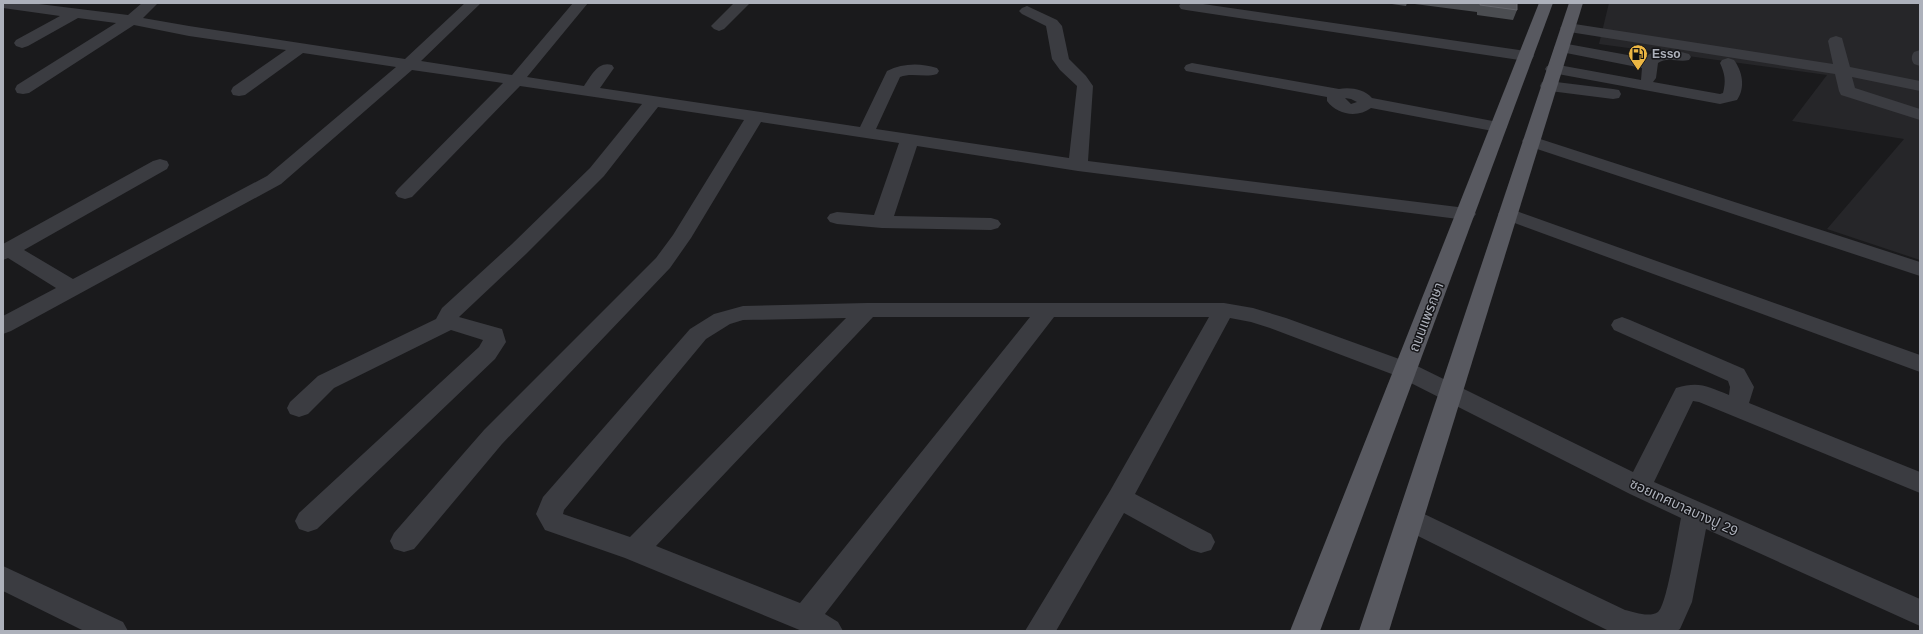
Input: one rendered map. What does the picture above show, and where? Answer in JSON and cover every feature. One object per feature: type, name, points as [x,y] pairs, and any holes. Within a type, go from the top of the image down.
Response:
[{"type":"main road","name":"ถนนแพรกษา","points":[[1305,631],[1546,3]]},
{"type":"main road","points":[[1374,631],[1411,520],[1530,141],[1569,25]]},
{"type":"street","points":[[23,89],[131,20],[150,3]]},
{"type":"street","points":[[3,326],[274,180],[410,63],[474,3]]},
{"type":"street","points":[[405,193],[516,80],[580,3]]},
{"type":"street","points":[[719,26],[743,3]]},
{"type":"street","points":[[3,4],[131,20],[189,31],[300,48],[410,63],[654,102],[866,132],[1078,165],[1466,214]]},
{"type":"street","points":[[1186,6],[1526,56]]},
{"type":"street","points":[[1027,11],[1052,23],[1054,26],[1059,54],[1063,62],[1082,80],[1085,86],[1078,165]]},
{"type":"street","points":[[22,43],[76,13]]},
{"type":"street","points":[[1569,25],[1597,54],[1648,64]]},
{"type":"street","points":[[1569,25],[1808,64],[1920,86]]},
{"type":"street","points":[[1836,41],[1841,70],[1847,91],[1920,115]]},
{"type":"street","points":[[239,92],[300,48]]},
{"type":"street","points":[[1593,77],[1597,54]]},
{"type":"street","points":[[1648,64],[1656,55],[1660,54],[1790,71]]},
{"type":"street","points":[[1920,55],[1920,61]]},
{"type":"street","points":[[1551,78],[1593,77],[1714,98],[1726,98],[1731,96],[1734,82],[1734,75],[1728,63]]},
{"type":"street","points":[[1647,86],[1650,68],[1648,64]]},
{"type":"street","points":[[589,91],[606,68]]},
{"type":"street","points":[[1192,68],[1339,94],[1347,93],[1357,95],[1366,102],[1498,127]]},
{"type":"street","points":[[866,132],[894,74],[904,69],[931,71]]},
{"type":"street","points":[[1551,78],[1725,109]]},
{"type":"street","points":[[449,322],[447,318],[450,313],[524,244],[597,172],[654,102]]},
{"type":"street","points":[[404,541],[493,437],[663,263],[681,238],[755,117]]},
{"type":"street","points":[[882,222],[910,139]]},
{"type":"street","points":[[1530,141],[1920,269]]},
{"type":"street","points":[[6,252],[160,165]]},
{"type":"street","points":[[1508,214],[1920,364]]},
{"type":"street","points":[[837,218],[882,222],[991,224]]},
{"type":"street","points":[[6,252],[72,288]]},
{"type":"street","points":[[828,631],[805,618],[635,550],[867,310]]},
{"type":"street","name":"ซอยเทศบาลบางปู 29","points":[[635,550],[554,522],[549,514],[552,505],[698,334],[722,319],[743,313],[867,310],[1224,310],[1253,315],[1278,323],[1405,370],[1639,487],[1920,613]]},
{"type":"street","points":[[1040,631],[1119,498],[1224,310]]},
{"type":"street","points":[[805,618],[1047,311]]},
{"type":"street","points":[[299,408],[326,382],[449,322],[494,335],[495,342],[487,353],[308,521]]},
{"type":"street","points":[[1622,325],[1736,375],[1742,382],[1743,390],[1735,407]]},
{"type":"street","points":[[1639,487],[1684,394],[1691,392],[1703,394],[1920,483]]},
{"type":"street","points":[[1119,498],[1201,542]]},
{"type":"street","points":[[1411,520],[1620,622],[1639,628],[1659,626],[1671,619],[1678,602],[1695,512]]},
{"type":"street","points":[[3,578],[113,631]]},
{"type":"shaded area","points":[[1609,3],[1920,3],[1920,260],[1827,229],[1904,139],[1792,121],[1827,75],[1599,44]]},
{"type":"building","points":[[1480,3],[1517,3],[1517,10],[1480,5]]},
{"type":"place","name":"Esso","points":[[1638,71]]}]
